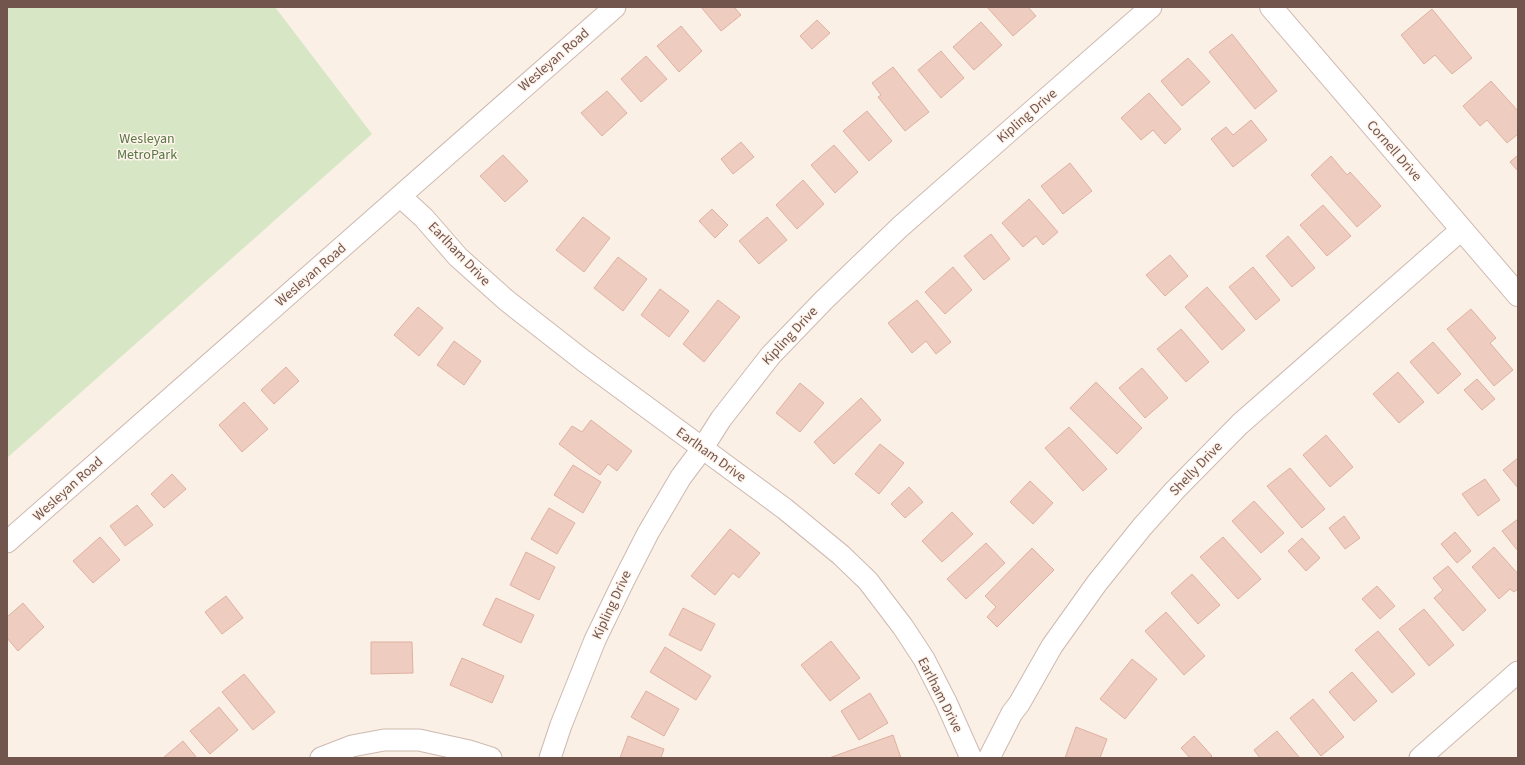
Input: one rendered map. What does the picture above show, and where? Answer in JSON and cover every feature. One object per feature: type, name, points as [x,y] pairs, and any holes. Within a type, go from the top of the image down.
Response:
[{"type":"street","name":"Wesleyan Road","points":[[7,542],[615,7]]},
{"type":"street","name":"Kipling Drive","points":[[550,758],[561,725],[595,640],[648,533],[681,477],[702,449],[721,418],[771,355],[824,300],[900,227],[1151,7]]},
{"type":"street","name":"Cornell Drive","points":[[1271,7],[1518,295]]},
{"type":"street","name":"Earlham Drive","points":[[400,196],[424,218],[458,257],[506,300],[584,361],[785,509],[841,554],[868,581],[903,627],[924,659],[946,702],[971,758]]},
{"type":"street","name":"Shelly Drive","points":[[989,758],[1012,713],[1019,704],[1052,646],[1097,583],[1175,490],[1240,424],[1461,230]]},
{"type":"street","points":[[1420,758],[1518,672]]},
{"type":"street","points":[[321,758],[352,746],[384,740],[419,740],[469,751],[491,758]]},
{"type":"green space","name":"Wesleyan MetroPark","points":[[7,7],[275,7],[372,134],[7,458]]},
{"type":"building","points":[[701,7],[734,7],[741,15],[721,31]]},
{"type":"building","points":[[987,7],[1028,7],[1036,16],[1013,36]]},
{"type":"building","points":[[1432,9],[1472,58],[1452,74],[1435,55],[1424,64],[1401,35]]},
{"type":"building","points":[[817,20],[830,33],[812,49],[800,36]]},
{"type":"building","points":[[981,22],[1002,45],[974,70],[953,47]]},
{"type":"building","points":[[681,26],[702,51],[679,72],[657,46]]},
{"type":"building","points":[[1232,34],[1277,91],[1255,109],[1209,52]]},
{"type":"building","points":[[941,51],[964,78],[941,98],[918,70]]},
{"type":"building","points":[[646,56],[667,79],[641,102],[621,79]]},
{"type":"building","points":[[1188,58],[1210,82],[1182,106],[1161,81]]},
{"type":"building","points":[[893,67],[929,112],[905,131],[878,97],[881,95],[872,83]]},
{"type":"building","points":[[1491,81],[1518,111],[1518,134],[1507,143],[1487,120],[1480,126],[1463,106]]},
{"type":"building","points":[[607,91],[627,113],[602,136],[581,113]]},
{"type":"building","points":[[1149,93],[1181,129],[1165,144],[1153,130],[1141,140],[1121,118]]},
{"type":"building","points":[[867,111],[892,141],[869,161],[843,131]]},
{"type":"building","points":[[1251,120],[1267,140],[1233,167],[1211,139],[1226,127],[1233,135]]},
{"type":"building","points":[[741,142],[754,157],[733,174],[721,159]]},
{"type":"building","points":[[834,145],[858,172],[835,193],[811,165]]},
{"type":"building","points":[[503,155],[528,181],[505,202],[480,176]]},
{"type":"building","points":[[1518,155],[1518,171],[1510,162]]},
{"type":"building","points":[[1331,156],[1347,175],[1350,172],[1381,206],[1357,227],[1311,175]]},
{"type":"building","points":[[1070,163],[1092,191],[1063,214],[1041,186]]},
{"type":"building","points":[[803,180],[824,204],[797,229],[776,205]]},
{"type":"building","points":[[1029,199],[1058,232],[1043,245],[1036,236],[1023,247],[1002,223]]},
{"type":"building","points":[[1323,205],[1351,236],[1327,256],[1300,225]]},
{"type":"building","points":[[712,209],[728,225],[715,238],[699,221]]},
{"type":"building","points":[[583,217],[610,238],[584,272],[556,250]]},
{"type":"building","points":[[767,217],[787,240],[759,264],[739,241]]},
{"type":"building","points":[[991,234],[1010,259],[984,280],[964,256]]},
{"type":"building","points":[[1288,236],[1315,268],[1292,287],[1266,256]]},
{"type":"building","points":[[1170,255],[1188,276],[1165,296],[1146,275]]},
{"type":"building","points":[[618,257],[647,279],[623,311],[594,288]]},
{"type":"building","points":[[953,267],[972,290],[945,314],[925,292]]},
{"type":"building","points":[[1253,267],[1280,300],[1256,320],[1229,287]]},
{"type":"building","points":[[1207,287],[1245,330],[1222,350],[1185,307]]},
{"type":"building","points":[[660,289],[689,311],[669,337],[641,315]]},
{"type":"building","points":[[718,300],[740,317],[704,362],[683,344]]},
{"type":"building","points":[[917,300],[951,342],[936,354],[926,341],[912,353],[888,323]]},
{"type":"building","points":[[418,307],[443,328],[419,356],[394,335]]},
{"type":"building","points":[[1471,309],[1496,338],[1490,343],[1513,370],[1494,386],[1447,329]]},
{"type":"building","points":[[1181,329],[1209,362],[1186,382],[1157,349]]},
{"type":"building","points":[[454,341],[481,361],[464,385],[437,365]]},
{"type":"building","points":[[1433,342],[1461,374],[1438,394],[1410,362]]},
{"type":"building","points":[[286,367],[299,381],[274,404],[261,390]]},
{"type":"building","points":[[1142,368],[1168,398],[1145,418],[1119,388]]},
{"type":"building","points":[[1398,372],[1424,402],[1399,423],[1373,394]]},
{"type":"building","points":[[1477,379],[1495,399],[1482,410],[1464,390]]},
{"type":"building","points":[[1096,382],[1142,428],[1117,454],[1070,408]]},
{"type":"building","points":[[800,383],[824,403],[800,432],[776,413]]},
{"type":"building","points":[[861,398],[881,420],[834,464],[814,442]]},
{"type":"building","points":[[244,402],[268,429],[242,452],[219,425]]},
{"type":"building","points":[[591,420],[632,451],[617,471],[608,464],[600,475],[559,444],[572,426],[582,432]]},
{"type":"building","points":[[1069,427],[1107,469],[1083,491],[1045,448]]},
{"type":"building","points":[[1326,435],[1353,467],[1330,487],[1303,455]]},
{"type":"building","points":[[880,444],[904,463],[879,494],[855,474]]},
{"type":"building","points":[[1518,458],[1518,488],[1503,470]]},
{"type":"building","points":[[573,465],[601,482],[583,513],[554,495]]},
{"type":"building","points":[[1290,468],[1325,509],[1302,528],[1267,486]]},
{"type":"building","points":[[172,474],[186,489],[164,508],[151,494]]},
{"type":"building","points":[[1485,479],[1500,500],[1478,516],[1462,494]]},
{"type":"building","points":[[1030,481],[1053,503],[1033,524],[1010,502]]},
{"type":"building","points":[[909,487],[923,502],[905,518],[891,504]]},
{"type":"building","points":[[1254,501],[1284,533],[1261,553],[1232,521]]},
{"type":"building","points":[[137,505],[153,525],[125,546],[110,526]]},
{"type":"building","points":[[549,508],[575,523],[557,554],[531,539]]},
{"type":"building","points":[[952,512],[973,534],[942,562],[922,541]]},
{"type":"building","points":[[1344,516],[1360,538],[1345,549],[1329,528]]},
{"type":"building","points":[[1518,519],[1518,551],[1502,531]]},
{"type":"building","points":[[730,529],[760,553],[739,578],[733,573],[715,595],[691,576]]},
{"type":"building","points":[[1455,532],[1471,551],[1457,563],[1441,544]]},
{"type":"building","points":[[100,537],[120,560],[93,583],[73,561]]},
{"type":"building","points":[[1223,537],[1261,579],[1238,599],[1200,557]]},
{"type":"building","points":[[1302,538],[1320,558],[1306,571],[1288,551]]},
{"type":"building","points":[[986,543],[1005,563],[966,599],[947,579]]},
{"type":"building","points":[[1494,547],[1518,574],[1518,589],[1514,592],[1510,589],[1499,599],[1472,567]]},
{"type":"building","points":[[1032,548],[1054,570],[997,627],[987,617],[996,607],[985,596]]},
{"type":"building","points":[[526,552],[555,567],[539,600],[510,585]]},
{"type":"building","points":[[1448,566],[1486,610],[1463,631],[1434,598],[1443,590],[1433,578]]},
{"type":"building","points":[[1192,574],[1220,605],[1198,624],[1171,593]]},
{"type":"building","points":[[1377,586],[1395,606],[1380,619],[1362,599]]},
{"type":"building","points":[[226,596],[243,618],[222,634],[205,612]]},
{"type":"building","points":[[496,598],[534,615],[521,643],[483,625]]},
{"type":"building","points":[[23,603],[44,627],[18,651],[7,638],[7,617]]},
{"type":"building","points":[[683,608],[715,624],[701,651],[669,635]]},
{"type":"building","points":[[1424,609],[1454,645],[1429,666],[1399,629]]},
{"type":"building","points":[[1166,612],[1205,656],[1184,675],[1145,631]]},
{"type":"building","points":[[1378,631],[1415,674],[1392,693],[1355,650]]},
{"type":"building","points":[[831,641],[860,678],[830,701],[801,665]]},
{"type":"building","points":[[371,642],[412,642],[413,673],[371,674]]},
{"type":"building","points":[[665,647],[711,676],[696,700],[650,672]]},
{"type":"building","points":[[462,658],[504,676],[492,703],[450,685]]},
{"type":"building","points":[[1132,659],[1157,679],[1125,719],[1100,699]]},
{"type":"building","points":[[1352,672],[1377,701],[1354,721],[1329,692]]},
{"type":"building","points":[[244,674],[275,712],[253,730],[222,692]]},
{"type":"building","points":[[646,691],[679,709],[664,736],[631,717]]},
{"type":"building","points":[[870,693],[888,723],[859,740],[841,711]]},
{"type":"building","points":[[1313,699],[1344,737],[1321,756],[1290,718]]},
{"type":"building","points":[[219,707],[238,730],[210,754],[190,731]]},
{"type":"building","points":[[1076,727],[1107,739],[1100,758],[1065,758]]},
{"type":"building","points":[[1277,731],[1300,758],[1260,758],[1254,750]]},
{"type":"building","points":[[893,735],[901,758],[829,758]]},
{"type":"building","points":[[628,736],[664,749],[661,758],[620,758]]},
{"type":"building","points":[[1194,736],[1212,756],[1210,758],[1190,758],[1181,748]]},
{"type":"building","points":[[183,741],[197,758],[163,758]]}]
